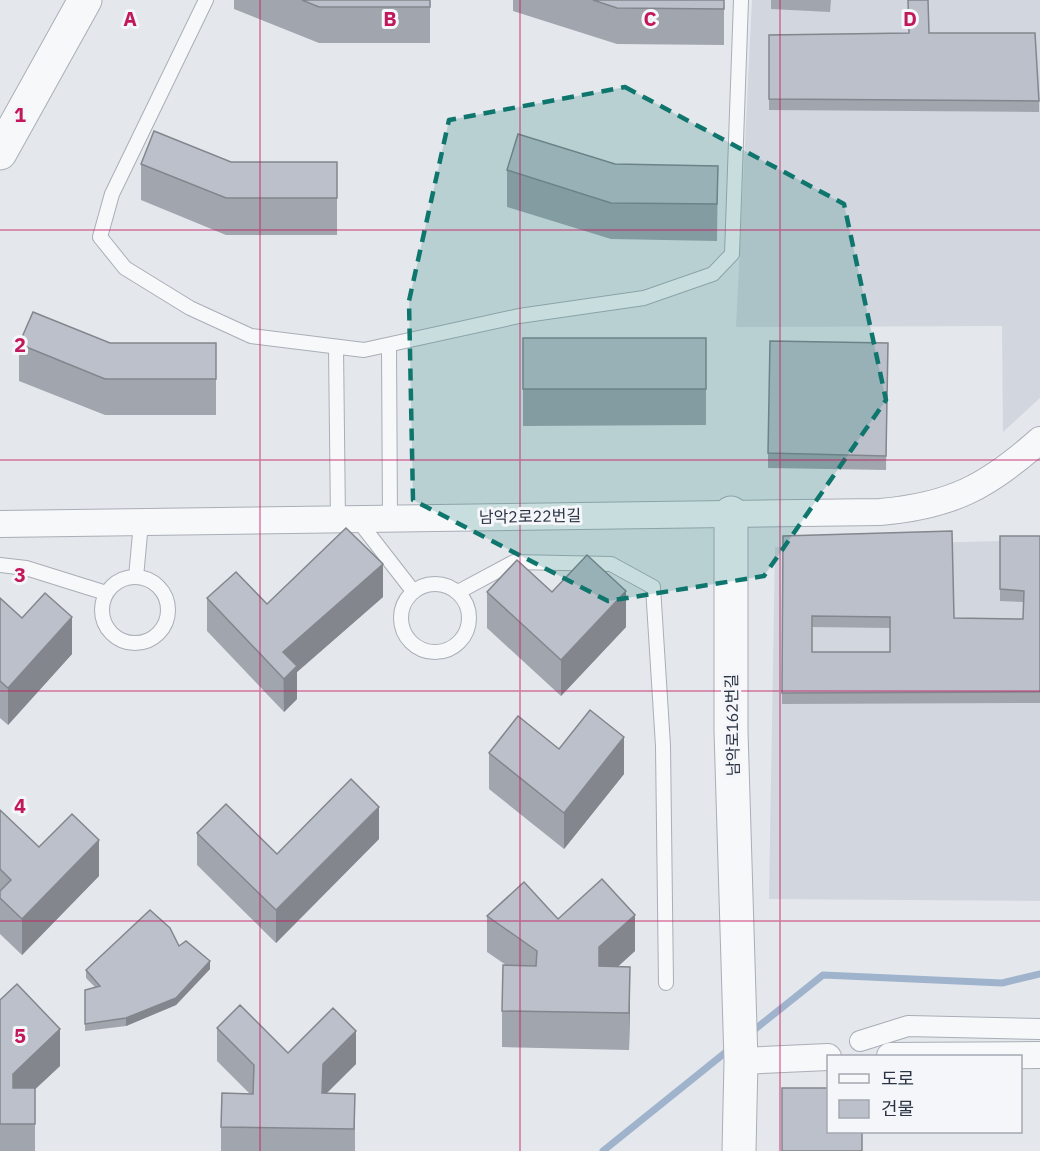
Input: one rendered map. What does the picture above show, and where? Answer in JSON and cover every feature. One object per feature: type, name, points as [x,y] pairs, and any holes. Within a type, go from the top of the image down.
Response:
[{"type":"street","points":[[0,153],[85,0]]},
{"type":"street","name":"남악2로22번길","points":[[0,524],[880,512],[938,504],[969,492],[1000,474],[1040,440]]},
{"type":"street","name":"남악로162번길","points":[[731,513],[731,731],[741,1056]]},
{"type":"street","points":[[860,1041],[908,1026],[1040,1029]]},
{"type":"street","points":[[1022,1055],[1040,1055]]},
{"type":"street","points":[[739,1151],[741,1056],[827,1058]]},
{"type":"lane","points":[[206,0],[112,194],[100,237],[125,268],[190,308],[251,336],[364,350],[389,347],[519,316],[644,298],[713,274],[732,254],[741,0]]},
{"type":"lane","points":[[336,347],[348,519],[413,591]]},
{"type":"lane","points":[[389,347],[390,519]]},
{"type":"lane","points":[[136,577],[141,523]]},
{"type":"lane","points":[[458,592],[514,562],[612,564],[653,587],[663,746],[666,983]]},
{"type":"lane","points":[[0,565],[26,568],[106,593]]},
{"type":"lane","points":[[136,577],[158,586],[165,595],[168,617],[156,637],[134,644],[113,635],[102,615],[106,593],[119,581],[136,577]]},
{"type":"lane","points":[[436,584],[458,592],[469,611],[467,633],[452,649],[429,652],[410,642],[401,622],[406,600],[413,591],[436,584]]},
{"type":"highlighted area","points":[[625,87],[844,204],[886,400],[764,576],[608,601],[413,500],[409,301],[449,120]]},
{"type":"shaded area","points":[[752,0],[1040,0],[1040,398],[1003,432],[1002,326],[736,327]]},
{"type":"shaded area","points":[[1040,540],[1040,901],[769,899],[775,547]]},
{"type":"building","points":[[302,0],[430,0],[430,7],[319,7]]},
{"type":"building","points":[[593,0],[724,0],[724,9],[617,8]]},
{"type":"building","points":[[908,0],[928,0],[929,33],[1035,33],[1039,101],[769,99],[769,35],[909,33]]},
{"type":"building","points":[[154,131],[231,162],[337,162],[337,198],[226,198],[141,164]]},
{"type":"building","points":[[518,134],[615,164],[718,166],[717,204],[611,203],[507,170]]},
{"type":"building","points":[[33,312],[110,343],[216,343],[216,379],[105,379],[19,344]]},
{"type":"building","points":[[523,338],[706,338],[706,389],[523,389]]},
{"type":"building","points":[[770,341],[888,343],[886,456],[768,453]]},
{"type":"building","points":[[346,528],[383,564],[283,652],[297,666],[284,679],[207,598],[236,572],[267,604]]},
{"type":"building","points":[[952,531],[954,618],[1023,619],[1024,591],[1000,589],[1000,536],[1040,536],[1040,692],[782,693],[783,536]],"holes":[[[812,616],[890,617],[890,652],[812,652]]]},
{"type":"building","points":[[587,555],[626,591],[561,660],[487,592],[517,560],[552,592]]},
{"type":"building","points":[[45,593],[72,617],[8,688],[0,681],[0,598],[22,618]]},
{"type":"building","points":[[590,710],[624,737],[564,813],[489,753],[518,716],[559,749]]},
{"type":"building","points":[[351,779],[379,807],[276,910],[197,833],[226,804],[277,854]]},
{"type":"building","points":[[0,810],[39,847],[72,814],[99,840],[22,919],[0,898],[0,891],[11,880],[0,869]]},
{"type":"building","points":[[602,879],[635,915],[599,947],[599,966],[630,967],[629,1013],[502,1011],[503,965],[536,966],[537,951],[487,916],[524,882],[558,919]]},
{"type":"building","points":[[150,910],[170,928],[179,946],[186,941],[210,961],[176,998],[126,1018],[85,1024],[85,990],[100,986],[86,970]]},
{"type":"building","points":[[17,984],[60,1029],[13,1074],[13,1088],[35,1088],[35,1124],[0,1124],[0,1000]]},
{"type":"building","points":[[240,1005],[288,1053],[333,1008],[356,1031],[323,1064],[322,1093],[355,1094],[354,1129],[221,1127],[222,1093],[253,1094],[254,1065],[217,1028]]},
{"type":"building","points":[[782,1088],[827,1088],[827,1133],[862,1133],[862,1151],[782,1151]]},
{"type":"waterway","points":[[749,1034],[823,975],[1002,983],[1040,974]]},
{"type":"waterway","points":[[603,1151],[731,1048]]}]
